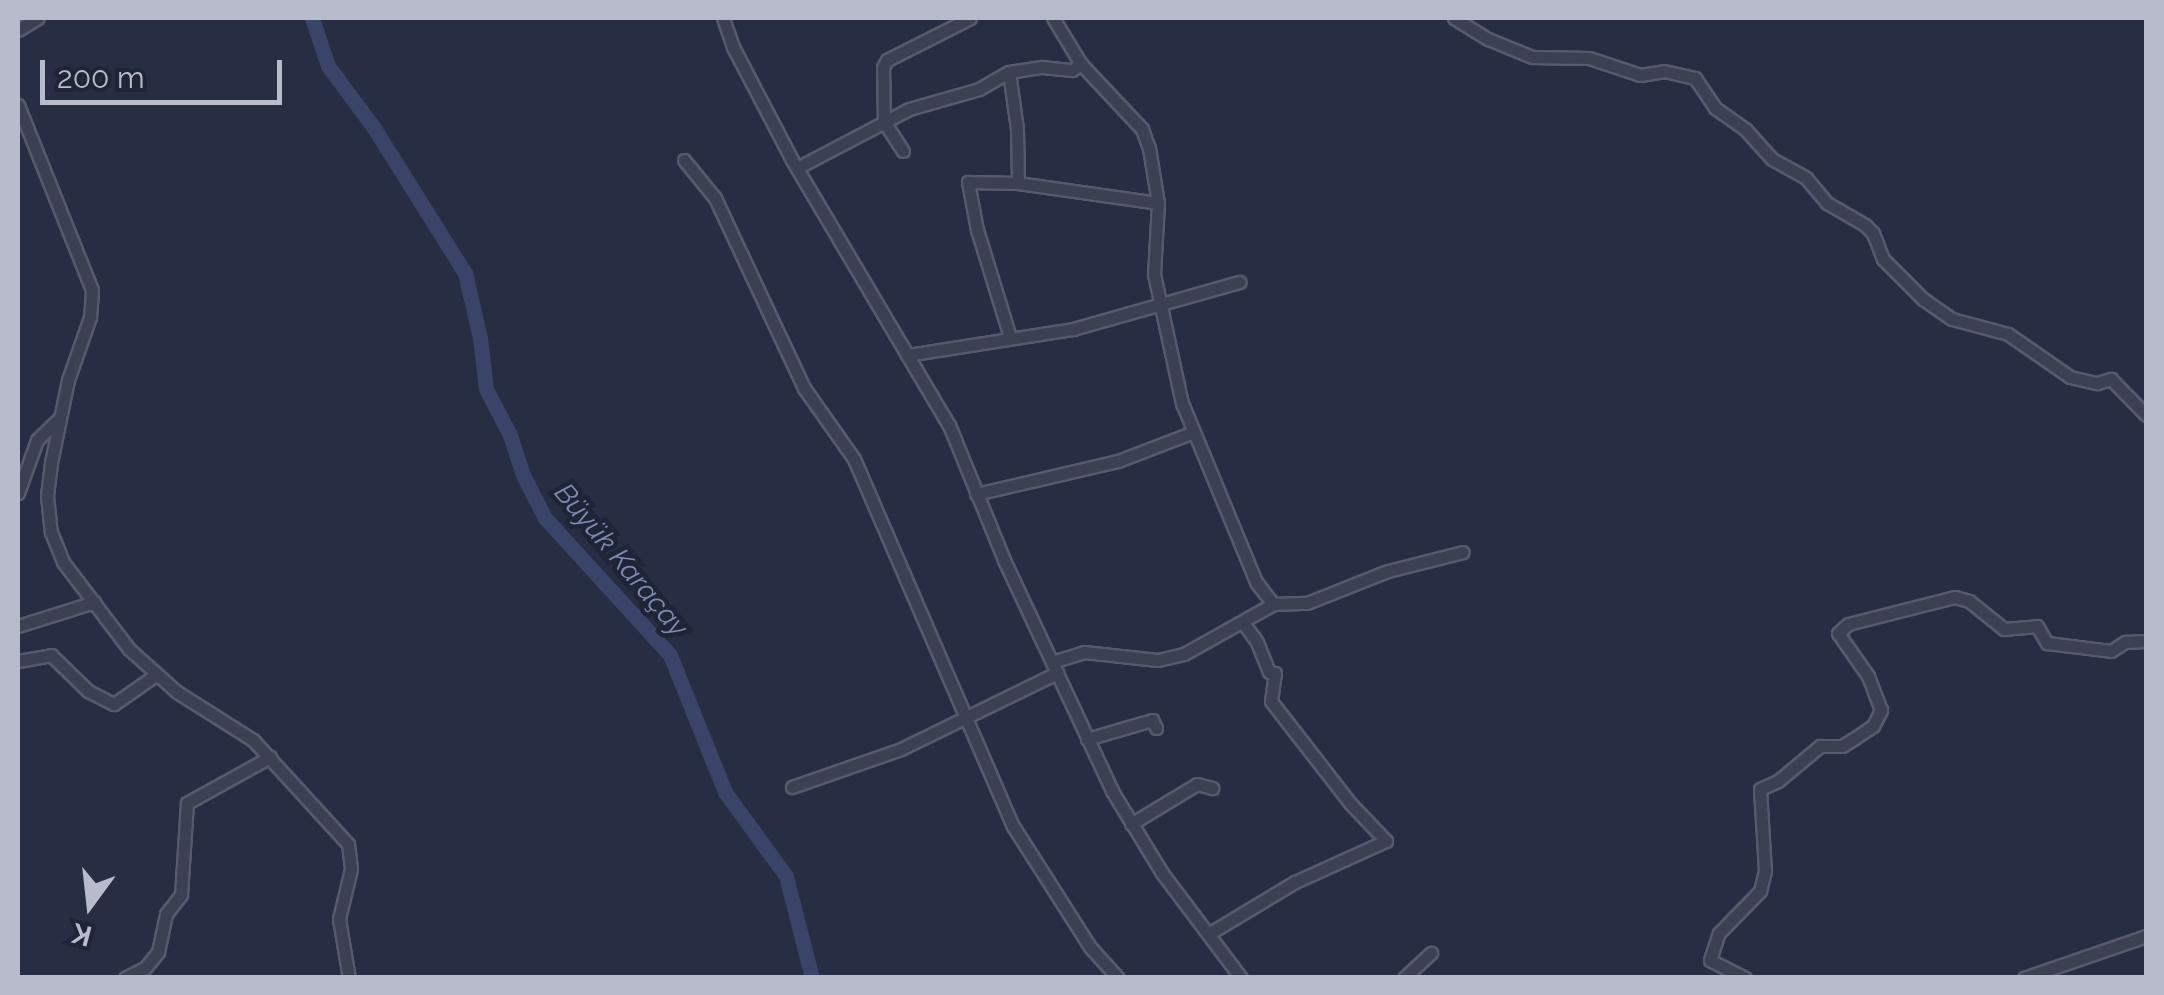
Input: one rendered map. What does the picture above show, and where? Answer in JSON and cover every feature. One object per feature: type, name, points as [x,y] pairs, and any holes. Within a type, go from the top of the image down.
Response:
[{"type":"street","points":[[18,30],[38,18]]},
{"type":"street","points":[[723,18],[732,47],[797,168],[949,425],[1054,668],[1131,824],[1242,978]]},
{"type":"street","points":[[903,152],[884,122],[887,60],[970,18]]},
{"type":"street","points":[[1053,18],[1081,64],[1142,130],[1158,203],[1154,274],[1191,433],[1256,582],[1273,604]]},
{"type":"street","points":[[1454,18],[1532,57],[1589,58],[1640,75],[1664,71],[1695,78],[1715,108],[1745,129],[1772,159],[1806,178],[1827,203],[1864,225],[1873,234],[1883,259],[1939,311],[1952,319],[2008,334],[2070,376],[2097,383],[2111,379],[2146,416]]},
{"type":"street","points":[[797,168],[909,109],[978,89],[1009,72],[1042,66],[1072,70],[1081,64]]},
{"type":"street","points":[[1009,72],[1018,130],[1018,182]]},
{"type":"street","points":[[18,105],[92,290],[90,316],[60,418],[47,496],[51,532],[62,562],[130,649],[177,692],[253,740],[348,844],[351,869],[339,919],[349,978]]},
{"type":"street","points":[[684,160],[715,198],[804,388],[854,459],[1013,826],[1090,947],[1118,978]]},
{"type":"street","points":[[1010,338],[977,230],[968,182],[1018,182],[1158,203]]},
{"type":"street","points":[[907,355],[1073,328],[1239,282]]},
{"type":"street","points":[[18,494],[37,440],[60,418]]},
{"type":"street","points":[[976,494],[1118,461],[1191,433]]},
{"type":"street","points":[[792,788],[901,750],[966,720],[1084,652],[1172,657],[1273,604],[1307,603],[1388,572],[1463,552]]},
{"type":"street","points":[[1745,978],[1710,960],[1719,933],[1742,915],[1760,891],[1765,871],[1760,788],[1778,781],[1820,746],[1842,746],[1852,740],[1873,726],[1881,710],[1868,676],[1838,633],[1848,624],[1930,600],[1955,597],[1969,602],[2004,629],[2038,626],[2048,643],[2057,646],[2112,651],[2125,642],[2146,641]]},
{"type":"street","points":[[18,626],[94,602]]},
{"type":"street","points":[[1210,933],[1295,882],[1386,842],[1350,804],[1271,701],[1275,673],[1269,672],[1258,642],[1243,622]]},
{"type":"street","points":[[18,661],[51,655],[88,691],[114,704],[157,674]]},
{"type":"street","points":[[1087,739],[1152,720],[1156,728]]},
{"type":"street","points":[[125,978],[144,968],[158,952],[166,914],[181,895],[187,802],[270,757]]},
{"type":"street","points":[[1131,824],[1197,784],[1212,788]]},
{"type":"street","points":[[2024,978],[2146,936]]},
{"type":"street","points":[[1404,978],[1431,952]]},
{"type":"waterway","name":"Büyük Karaçay","points":[[312,18],[328,66],[374,128],[465,273],[480,338],[486,389],[545,518],[670,655],[725,792],[786,876],[812,978]]}]
